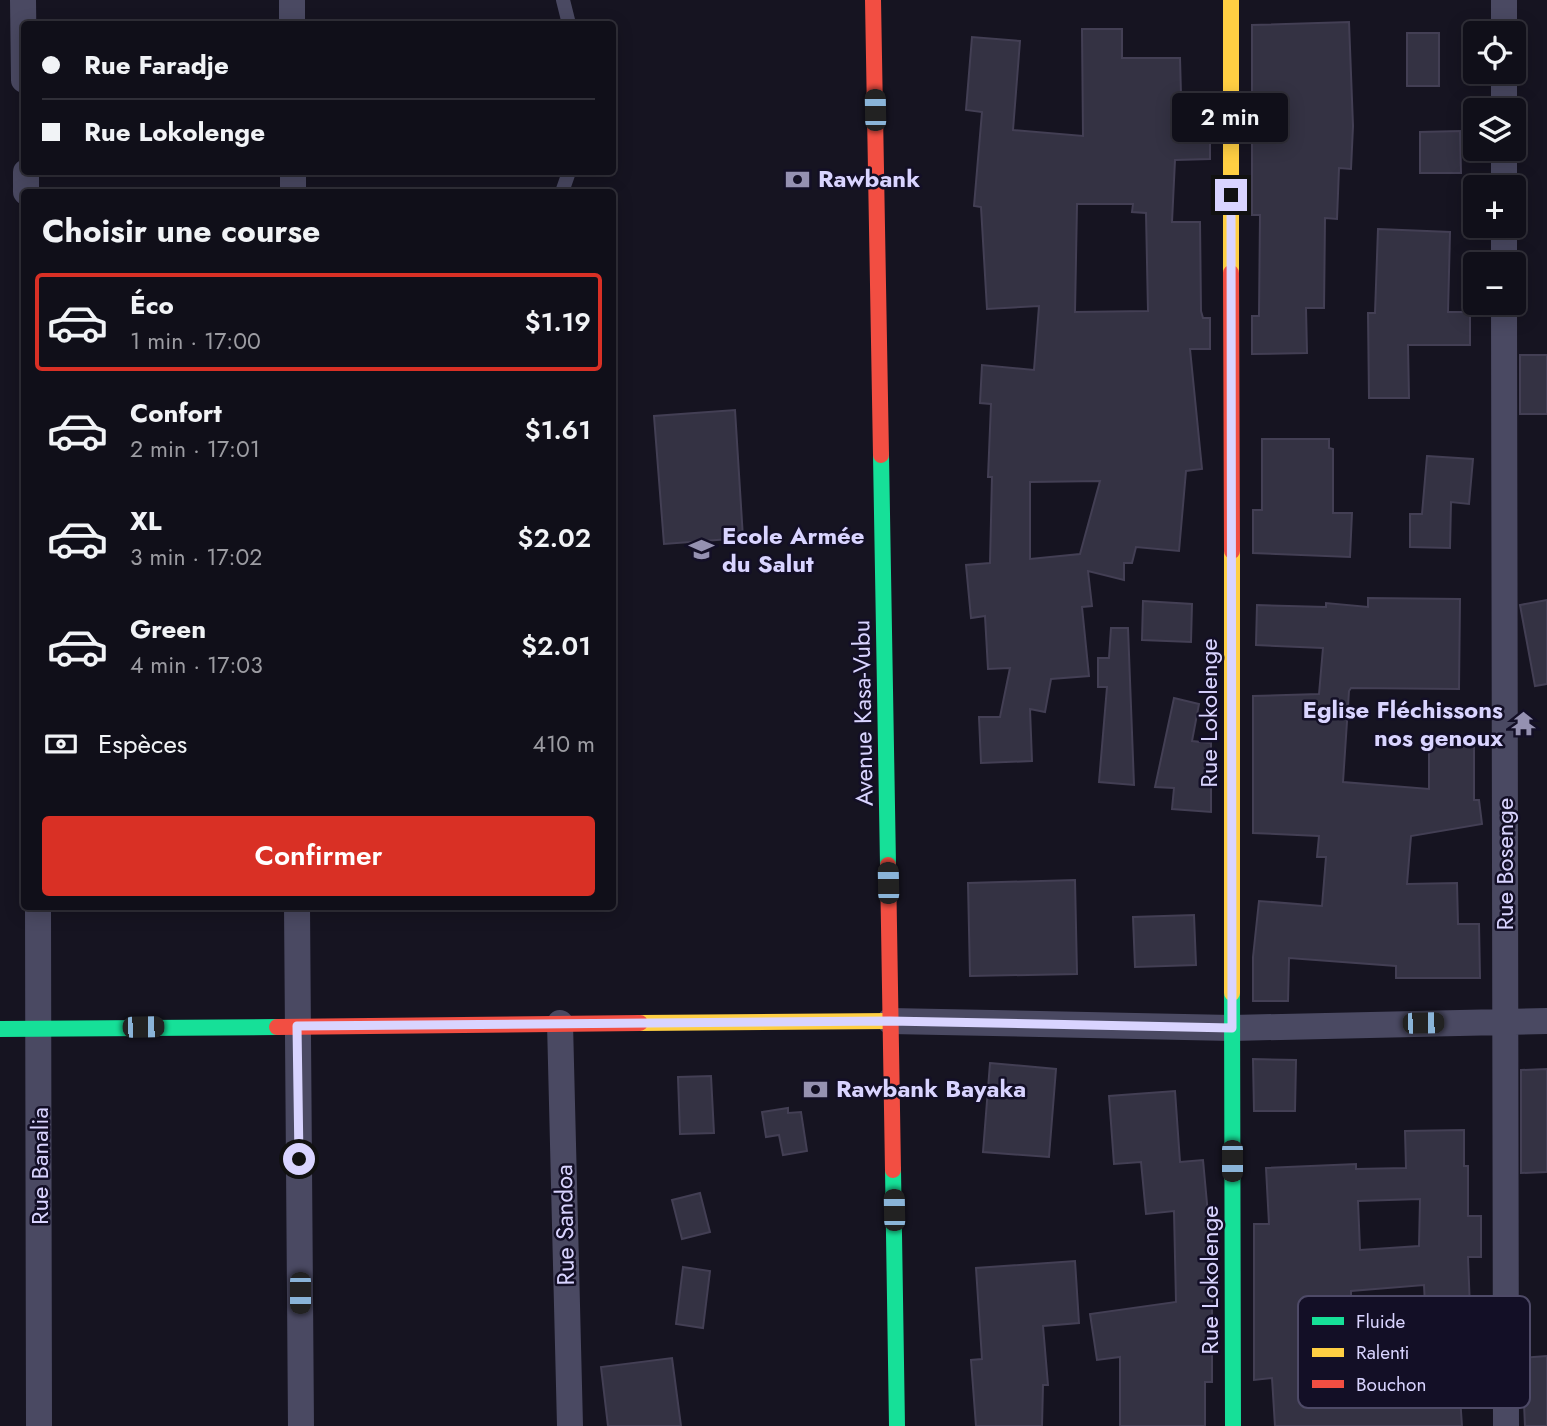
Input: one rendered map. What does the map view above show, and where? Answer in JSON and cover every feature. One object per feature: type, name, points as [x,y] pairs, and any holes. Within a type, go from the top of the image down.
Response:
[{"type":"street","points":[[23,0],[23,21]]},
{"type":"street","points":[[292,0],[292,21]]},
{"type":"street","name":"Avenue Kasa-Vubu","points":[[873,0],[897,1426]]},
{"type":"street","name":"Rue Lokolenge","points":[[1231,0],[1233,1426]]},
{"type":"street","points":[[1504,0],[1504,21]]},
{"type":"street","name":"Rue Bosenge","points":[[1504,315],[1506,1296]]},
{"type":"street","name":"Rue Banalia","points":[[38,910],[39,1426]]},
{"type":"street","points":[[297,910],[301,1426]]},
{"type":"street","points":[[0,1029],[890,1021],[1232,1028],[1547,1021]]},
{"type":"street","name":"Rue Sandoa","points":[[560,1023],[570,1426]]},
{"type":"street","name":"Rue Bosenge","points":[[1506,1408],[1506,1426]]},
{"type":"lane","points":[[563,0],[568,21]]},
{"type":"building","points":[[1349,22],[1353,126],[1351,169],[1339,168],[1337,219],[1325,218],[1324,308],[1306,308],[1307,353],[1252,354],[1252,316],[1259,316],[1260,215],[1252,215],[1252,25]]},
{"type":"building","points":[[1082,29],[1122,29],[1122,58],[1180,58],[1182,132],[1210,132],[1210,159],[1175,160],[1172,222],[1200,222],[1201,311],[1203,318],[1210,318],[1210,349],[1190,349],[1202,469],[1186,471],[1179,551],[1136,547],[1132,563],[1124,563],[1124,580],[1088,571],[1092,606],[1082,607],[1089,676],[1051,679],[1045,712],[1030,709],[1032,761],[981,763],[979,717],[1000,717],[1010,668],[988,669],[985,616],[971,618],[966,565],[990,563],[992,477],[988,477],[991,404],[980,403],[982,365],[1034,370],[1039,306],[987,309],[981,207],[974,206],[982,112],[966,110],[972,37],[1020,41],[1013,130],[1083,136]],"holes":[[[1077,204],[1133,204],[1132,212],[1146,213],[1148,311],[1075,312]],[[1100,481],[1080,554],[1030,559],[1030,482]]]},
{"type":"building","points":[[1407,33],[1439,33],[1439,86],[1407,86]]},
{"type":"building","points":[[1460,131],[1461,173],[1420,173],[1420,132]]},
{"type":"building","points":[[1378,229],[1450,232],[1448,312],[1470,315],[1470,345],[1408,345],[1409,398],[1369,398],[1368,313],[1375,313]]},
{"type":"building","points":[[1520,355],[1547,355],[1547,414],[1520,414]]},
{"type":"building","points":[[735,410],[743,538],[664,544],[654,416]]},
{"type":"building","points":[[1262,439],[1329,439],[1329,448],[1333,449],[1333,513],[1352,513],[1350,557],[1253,553],[1253,510],[1262,510]]},
{"type":"building","points":[[1427,456],[1473,459],[1469,504],[1451,502],[1450,548],[1410,547],[1410,514],[1422,514]]},
{"type":"building","points":[[1368,598],[1460,599],[1459,689],[1351,688],[1343,782],[1429,789],[1429,743],[1474,743],[1474,800],[1479,800],[1482,824],[1411,836],[1407,884],[1457,883],[1458,924],[1479,924],[1480,978],[1396,978],[1396,966],[1289,958],[1288,1001],[1253,1001],[1253,957],[1259,901],[1322,906],[1326,857],[1317,857],[1319,836],[1253,833],[1253,696],[1319,694],[1323,648],[1256,645],[1257,605],[1326,607],[1326,603],[1368,607]]},
{"type":"building","points":[[1547,600],[1547,684],[1535,686],[1520,605]]},
{"type":"building","points":[[1143,601],[1192,604],[1191,642],[1142,640]]},
{"type":"building","points":[[1111,628],[1128,628],[1134,785],[1099,782],[1107,687],[1098,687],[1098,658],[1109,658]]},
{"type":"building","points":[[1174,698],[1199,704],[1192,741],[1211,743],[1211,812],[1172,809],[1174,788],[1155,787]]},
{"type":"building","points":[[1075,880],[1077,974],[970,976],[968,883]]},
{"type":"building","points":[[1194,915],[1196,965],[1135,967],[1133,917]]},
{"type":"building","points":[[1253,1059],[1296,1060],[1295,1111],[1254,1111]]},
{"type":"building","points":[[990,1063],[1056,1069],[1049,1157],[983,1152]]},
{"type":"building","points":[[1547,1069],[1547,1172],[1521,1173],[1521,1070]]},
{"type":"building","points":[[711,1076],[714,1133],[680,1134],[678,1077]]},
{"type":"building","points":[[1175,1091],[1180,1162],[1203,1160],[1209,1225],[1212,1225],[1212,1382],[1205,1382],[1205,1426],[1120,1426],[1120,1357],[1097,1360],[1090,1314],[1176,1302],[1174,1211],[1146,1214],[1141,1162],[1114,1164],[1109,1096]]},
{"type":"building","points":[[788,1108],[788,1113],[801,1112],[807,1151],[783,1155],[779,1135],[766,1137],[762,1112]]},
{"type":"building","points":[[1464,1130],[1464,1166],[1468,1166],[1468,1216],[1481,1216],[1481,1257],[1468,1257],[1470,1296],[1425,1296],[1424,1285],[1351,1291],[1351,1296],[1298,1296],[1298,1408],[1461,1408],[1462,1426],[1275,1426],[1272,1378],[1254,1380],[1254,1224],[1269,1224],[1266,1168],[1356,1164],[1356,1169],[1406,1168],[1405,1131]],"holes":[[[1420,1199],[1419,1246],[1360,1250],[1358,1201]]]},
{"type":"building","points":[[700,1193],[710,1232],[682,1239],[672,1200]]},
{"type":"building","points":[[1075,1261],[1079,1323],[1043,1326],[1048,1385],[1043,1385],[1042,1426],[976,1426],[971,1360],[982,1359],[976,1268]]},
{"type":"building","points":[[683,1267],[710,1271],[703,1328],[676,1324]]},
{"type":"building","points":[[1547,1356],[1547,1426],[1525,1426],[1524,1408],[1530,1408],[1530,1357]]},
{"type":"building","points":[[672,1358],[681,1426],[608,1426],[601,1367]]},
{"type":"traffic: fast","points":[[881,455],[888,865]]},
{"type":"traffic: fast","points":[[1232,993],[1233,1426]]},
{"type":"traffic: fast","points":[[0,1029],[277,1027]]},
{"type":"traffic: fast","points":[[893,1170],[897,1426]]},
{"type":"traffic: slow","points":[[1231,0],[1231,273]]},
{"type":"traffic: slow","points":[[1232,551],[1232,993]]},
{"type":"traffic: slow","points":[[640,1023],[890,1021]]},
{"type":"traffic: jam","points":[[873,0],[881,455]]},
{"type":"traffic: jam","points":[[1231,273],[1232,551]]},
{"type":"traffic: jam","points":[[888,865],[893,1170]]},
{"type":"traffic: jam","points":[[277,1027],[640,1023]]},
{"type":"place","name":"Rawbank","points":[[798,179]]},
{"type":"place","name":"Ecole Armée du Salut","points":[[702,550]]},
{"type":"place","name":"Eglise Fléchissons nos genoux","points":[[1523,724]]},
{"type":"place","name":"Rawbank Bayaka","points":[[816,1089]]},
{"type":"route","points":[[299,1159],[297,1026],[890,1021],[1232,1028],[1231,195]]}]
